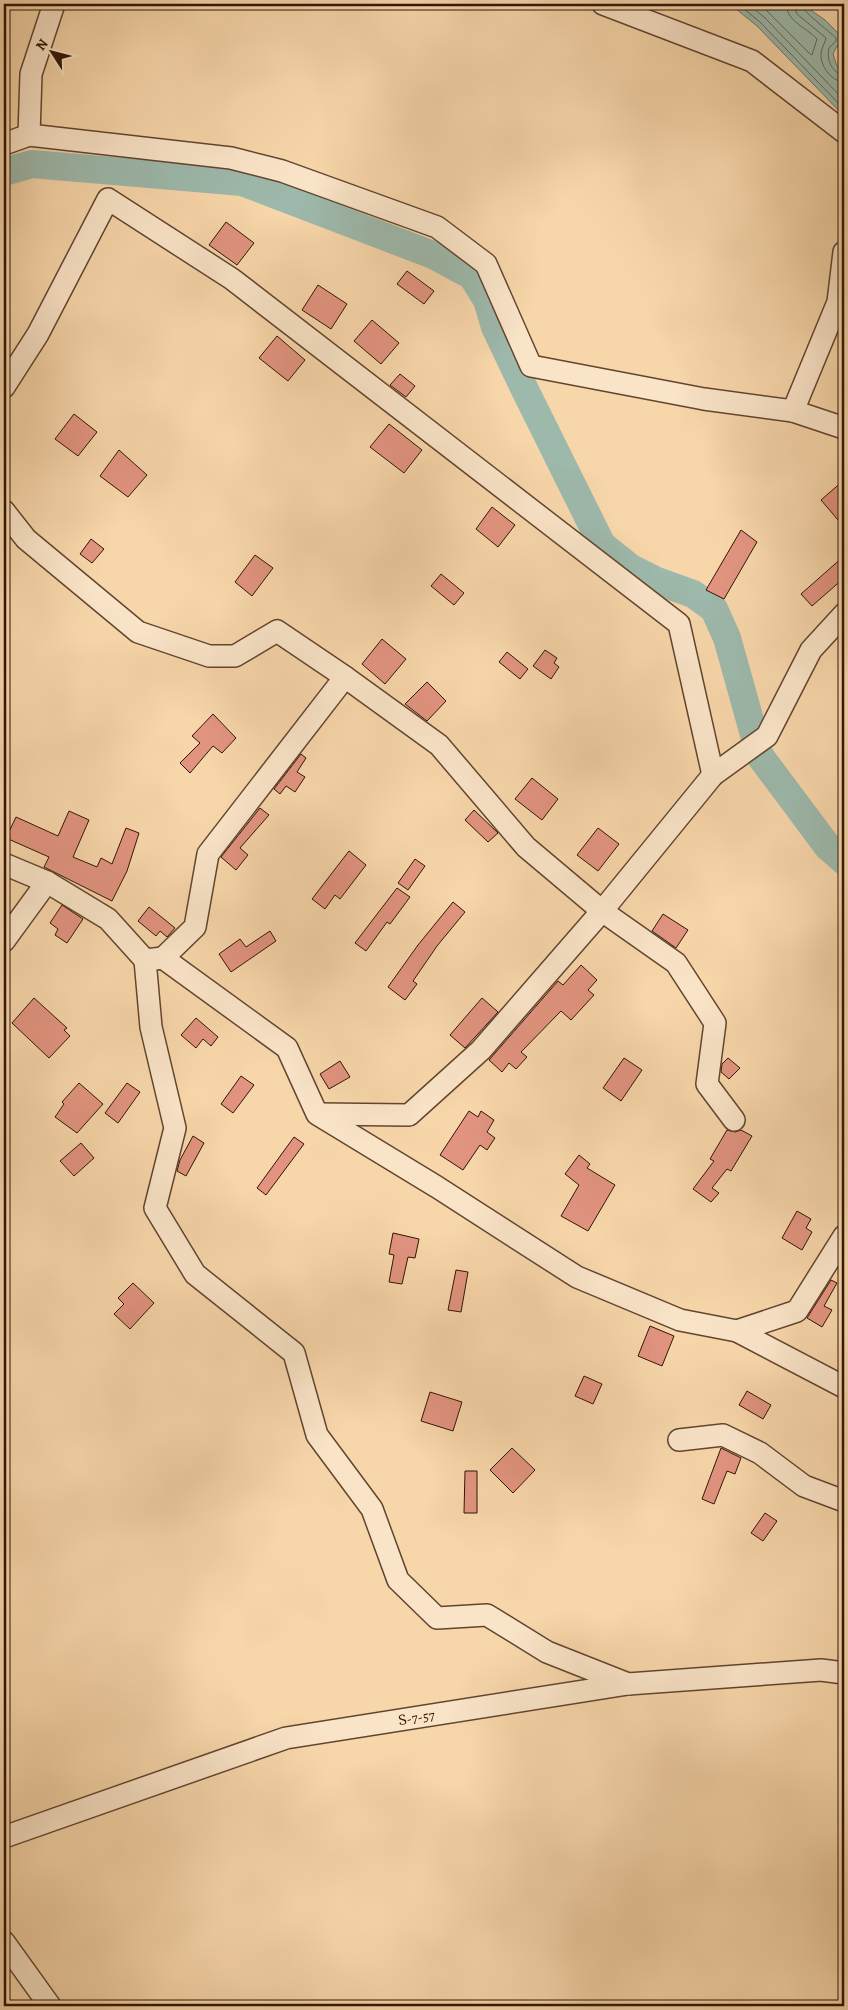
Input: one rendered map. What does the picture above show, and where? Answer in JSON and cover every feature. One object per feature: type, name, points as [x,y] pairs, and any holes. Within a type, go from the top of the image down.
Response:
[{"type":"street","points":[[29,135],[31,74],[54,4]]},
{"type":"street","points":[[603,4],[752,61],[844,132]]},
{"type":"street","points":[[4,144],[29,135],[231,158],[291,174],[437,227],[486,264],[530,366],[704,398],[793,411],[844,428]]},
{"type":"street","points":[[4,387],[38,334],[108,199],[232,278],[679,624],[713,775]]},
{"type":"street","points":[[793,411],[838,302],[844,252]]},
{"type":"street","points":[[4,512],[26,539],[138,632],[209,656],[235,656],[277,632],[345,678],[439,746],[526,847],[602,912],[676,963],[714,1023],[707,1084],[734,1120]]},
{"type":"street","points":[[317,1114],[409,1114],[481,1050],[602,912],[713,775],[767,736],[810,650],[844,614]]},
{"type":"street","points":[[345,678],[208,854],[196,926],[154,959],[151,1027],[175,1128],[155,1208],[195,1274],[294,1353],[317,1435],[372,1510],[398,1580],[437,1618],[487,1615],[547,1652],[628,1684]]},
{"type":"street","points":[[4,864],[47,882],[108,919],[154,959],[287,1048],[317,1114],[437,1187],[577,1277],[680,1320],[737,1330],[844,1387]]},
{"type":"street","points":[[4,941],[47,882]]},
{"type":"street","points":[[737,1330],[797,1311],[844,1236]]},
{"type":"street","points":[[678,1440],[723,1435],[760,1454],[804,1486],[844,1501]]},
{"type":"street","name":"Տ-7-57","points":[[4,1837],[286,1738],[628,1684],[821,1670],[844,1673]]},
{"type":"street","points":[[4,1942],[50,2006]]},
{"type":"water","points":[[730,4],[802,4],[825,20],[844,39],[844,46],[837,46],[833,54],[837,66],[844,72],[844,116],[757,26]]},
{"type":"building","points":[[226,222],[254,243],[237,265],[209,245]]},
{"type":"building","points":[[407,271],[434,291],[424,304],[397,284]]},
{"type":"building","points":[[318,285],[347,304],[331,329],[302,310]]},
{"type":"building","points":[[372,320],[399,343],[381,364],[354,341]]},
{"type":"building","points":[[277,336],[305,360],[288,381],[259,358]]},
{"type":"building","points":[[400,374],[415,386],[406,397],[390,385]]},
{"type":"building","points":[[74,414],[97,432],[78,456],[55,439]]},
{"type":"building","points":[[389,424],[422,450],[404,473],[370,447]]},
{"type":"building","points":[[119,450],[147,475],[128,497],[100,476]]},
{"type":"building","points":[[844,480],[844,527],[821,500]]},
{"type":"building","points":[[492,507],[515,525],[498,547],[476,529]]},
{"type":"building","points":[[741,530],[757,542],[724,599],[706,590]]},
{"type":"building","points":[[91,539],[104,549],[92,563],[80,554]]},
{"type":"building","points":[[255,555],[273,568],[252,596],[235,582]]},
{"type":"building","points":[[844,556],[844,578],[812,606],[801,594]]},
{"type":"building","points":[[441,574],[464,593],[454,605],[431,586]]},
{"type":"building","points":[[382,639],[406,659],[385,684],[362,664]]},
{"type":"building","points":[[545,650],[557,658],[554,663],[559,667],[551,679],[533,666]]},
{"type":"building","points":[[507,652],[528,669],[520,679],[499,662]]},
{"type":"building","points":[[427,682],[446,701],[427,721],[405,704]]},
{"type":"building","points":[[213,714],[236,738],[222,753],[213,746],[190,773],[180,763],[200,743],[192,736]]},
{"type":"building","points":[[301,754],[306,758],[297,772],[305,777],[295,792],[286,786],[280,794],[274,789]]},
{"type":"building","points":[[532,778],[558,799],[542,820],[515,799]]},
{"type":"building","points":[[260,808],[269,815],[240,848],[248,855],[236,870],[221,857]]},
{"type":"building","points":[[474,810],[498,833],[488,842],[465,820]]},
{"type":"building","points":[[69,811],[89,820],[73,857],[97,867],[101,858],[112,864],[126,828],[139,833],[127,871],[112,901],[44,867],[49,857],[6,838],[16,817],[58,836]]},
{"type":"building","points":[[598,828],[619,844],[598,871],[577,855]]},
{"type":"building","points":[[349,851],[366,865],[340,899],[335,895],[325,909],[312,899]]},
{"type":"building","points":[[415,859],[425,866],[408,890],[398,883]]},
{"type":"building","points":[[397,888],[410,897],[390,924],[387,922],[366,951],[355,943]]},
{"type":"building","points":[[453,902],[465,912],[437,946],[413,981],[417,984],[405,1000],[388,987],[418,945]]},
{"type":"building","points":[[62,905],[83,919],[67,943],[55,935],[58,929],[50,923]]},
{"type":"building","points":[[149,907],[175,928],[167,937],[160,931],[156,936],[138,921]]},
{"type":"building","points":[[663,914],[688,930],[676,948],[652,931]]},
{"type":"building","points":[[270,931],[276,941],[231,972],[219,954],[240,939],[246,947]]},
{"type":"building","points":[[581,965],[597,980],[588,990],[594,995],[571,1020],[561,1011],[521,1052],[527,1057],[516,1069],[509,1063],[502,1072],[489,1060],[558,981],[563,985]]},
{"type":"building","points":[[34,998],[67,1028],[64,1030],[70,1036],[49,1058],[12,1023]]},
{"type":"building","points":[[482,998],[498,1012],[465,1048],[450,1035]]},
{"type":"building","points":[[196,1018],[218,1037],[211,1046],[203,1039],[196,1048],[181,1035]]},
{"type":"building","points":[[624,1058],[642,1070],[621,1101],[603,1088]]},
{"type":"building","points":[[728,1058],[740,1068],[729,1079],[721,1072],[722,1064]]},
{"type":"building","points":[[340,1061],[350,1077],[329,1089],[320,1074]]},
{"type":"building","points":[[241,1076],[254,1085],[233,1113],[221,1104]]},
{"type":"building","points":[[79,1083],[103,1104],[77,1133],[55,1117],[64,1104],[62,1102]]},
{"type":"building","points":[[127,1083],[140,1092],[118,1123],[105,1113]]},
{"type":"building","points":[[469,1111],[478,1117],[481,1111],[494,1120],[487,1132],[495,1138],[487,1150],[480,1145],[463,1170],[440,1155]]},
{"type":"building","points":[[727,1130],[735,1132],[741,1130],[752,1136],[731,1171],[727,1169],[712,1188],[719,1193],[711,1202],[693,1189],[714,1161],[710,1159]]},
{"type":"building","points":[[193,1136],[204,1143],[186,1176],[177,1171],[180,1160]]},
{"type":"building","points":[[294,1137],[304,1144],[266,1195],[257,1188]]},
{"type":"building","points":[[81,1143],[94,1158],[74,1176],[60,1161]]},
{"type":"building","points":[[579,1155],[590,1164],[587,1168],[615,1185],[588,1231],[561,1216],[579,1185],[565,1174]]},
{"type":"building","points":[[797,1211],[811,1219],[806,1228],[812,1232],[802,1250],[782,1238]]},
{"type":"building","points":[[393,1233],[419,1239],[415,1258],[408,1257],[402,1284],[389,1282],[394,1255],[389,1254]]},
{"type":"building","points":[[456,1270],[468,1272],[461,1312],[448,1310]]},
{"type":"building","points":[[831,1280],[837,1283],[824,1306],[832,1310],[822,1327],[807,1318]]},
{"type":"building","points":[[133,1283],[154,1303],[130,1329],[114,1314],[124,1304],[118,1298]]},
{"type":"building","points":[[650,1326],[674,1336],[662,1366],[638,1356]]},
{"type":"building","points":[[584,1376],[602,1384],[593,1404],[575,1396]]},
{"type":"building","points":[[747,1391],[771,1405],[763,1419],[739,1405]]},
{"type":"building","points":[[430,1392],[462,1402],[453,1431],[421,1421]]},
{"type":"building","points":[[512,1448],[535,1470],[513,1493],[490,1470]]},
{"type":"building","points":[[721,1448],[741,1458],[735,1474],[727,1471],[714,1504],[702,1499]]},
{"type":"building","points":[[465,1471],[477,1471],[477,1513],[464,1513]]},
{"type":"building","points":[[765,1513],[777,1521],[763,1541],[751,1533]]},
{"type":"waterway","points":[[4,172],[32,164],[242,182],[433,255],[472,276],[487,300],[495,327],[602,545],[631,568],[657,581],[693,594],[714,609],[727,638],[760,756],[828,847],[844,861]]}]
